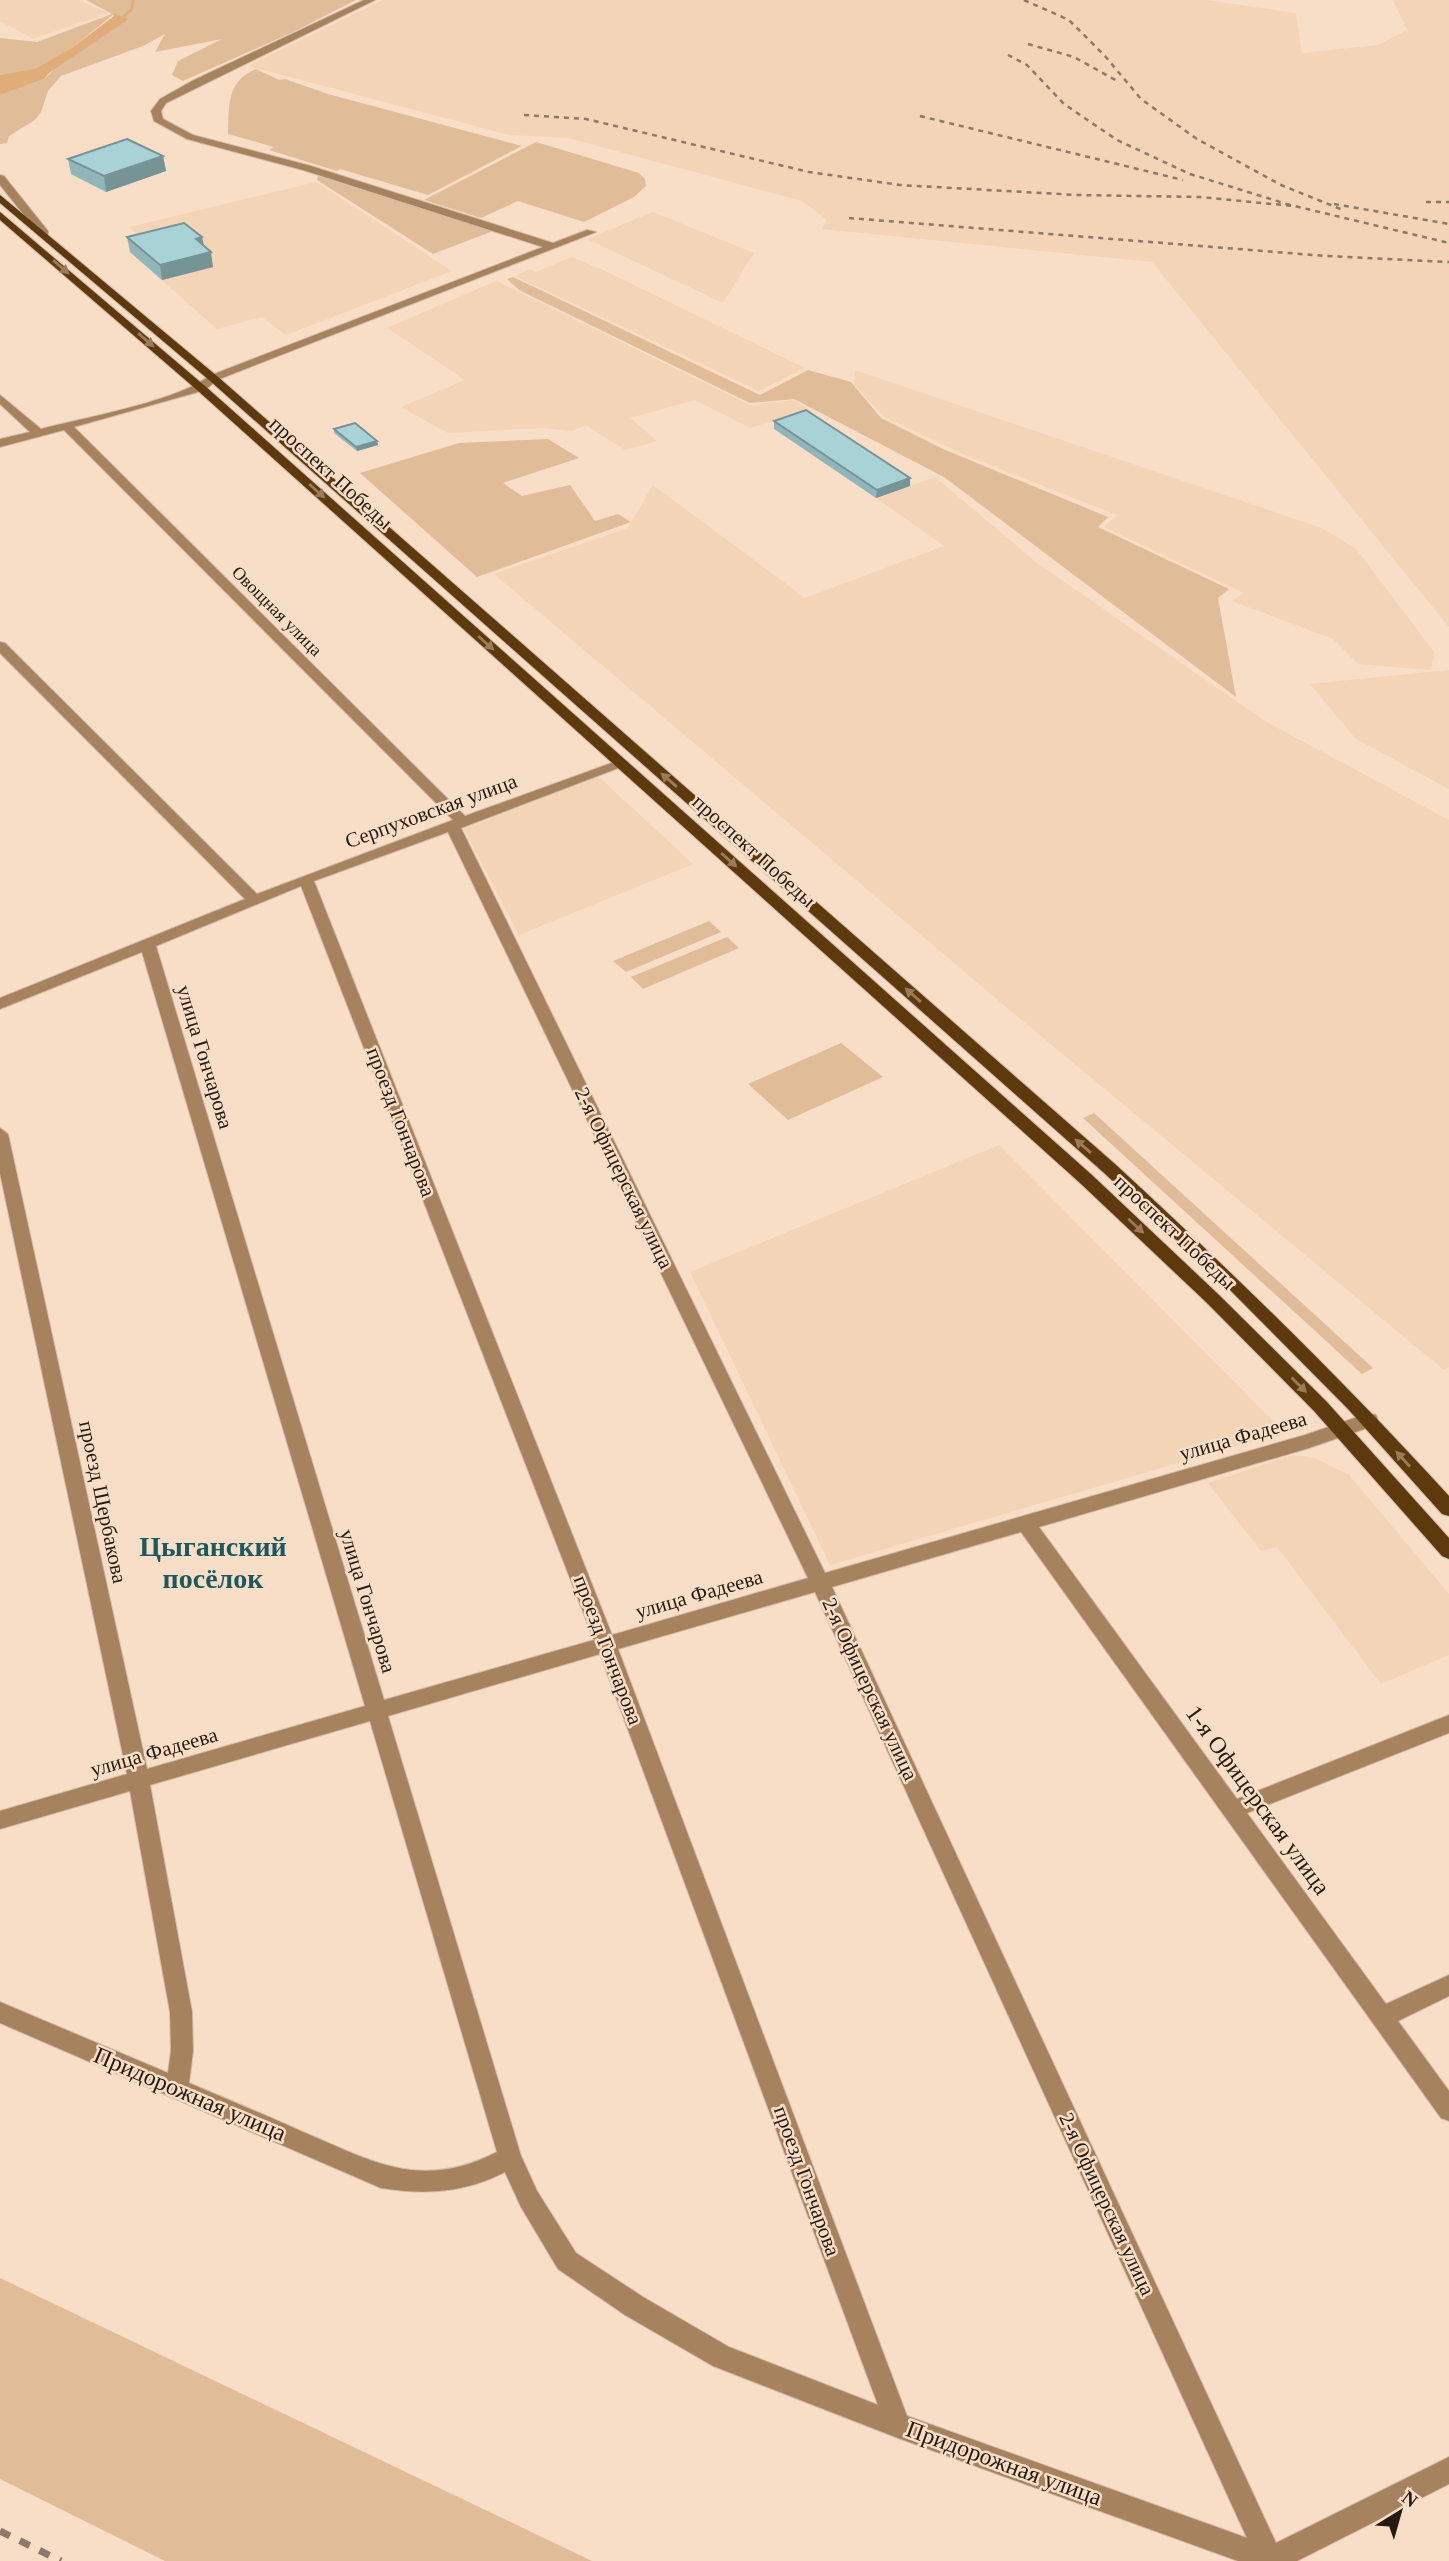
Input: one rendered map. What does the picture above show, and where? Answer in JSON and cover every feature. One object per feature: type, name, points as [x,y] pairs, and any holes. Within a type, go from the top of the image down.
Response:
[{"type":"main road","name":"проспект Победы","points":[[0,198],[213,378],[1109,1168],[1236,1286],[1369,1420],[1449,1509]]},
{"type":"main road","name":"проспект Победы","points":[[0,215],[201,388],[1086,1179],[1212,1298],[1342,1430],[1449,1551]]},
{"type":"street","points":[[371,0],[163,101],[156,111],[159,121],[190,137],[307,168],[551,246]]},
{"type":"street","points":[[0,178],[44,233]]},
{"type":"street","points":[[0,220],[28,238]]},
{"type":"street","points":[[0,443],[201,388],[213,378],[590,232]]},
{"type":"street","points":[[0,398],[38,433]]},
{"type":"street","name":"Овощная улица","points":[[66,426],[457,823]]},
{"type":"street","points":[[0,646],[254,899]]},
{"type":"street","name":"Серпуховская улица","points":[[0,1003],[254,899],[622,764]]},
{"type":"street","name":"2-я Офицерская улица","points":[[457,823],[820,1582],[1271,2560]]},
{"type":"street","name":"проезд Гончарова","points":[[306,880],[606,1644],[898,2425]]},
{"type":"street","name":"улица Гончарова","points":[[147,943],[510,2157],[529,2199],[567,2262]]},
{"type":"street","name":"проезд Щербакова","points":[[0,1134],[139,1780],[181,2012],[182,2051],[177,2088]]},
{"type":"street","name":"улица Фадеева","points":[[0,1820],[1369,1420]]},
{"type":"street","name":"1-я Офицерская улица","points":[[1025,1522],[1449,2110]]},
{"type":"street","points":[[1232,1810],[1449,1724]]},
{"type":"street","points":[[1382,2017],[1449,1985]]},
{"type":"street","name":"Придорожная улица","points":[[0,2011],[381,2177],[416,2182],[454,2180],[481,2173],[510,2157]]},
{"type":"street","name":"Придорожная улица","points":[[567,2262],[634,2306],[722,2357],[898,2425],[1271,2560]]},
{"type":"street","points":[[1271,2560],[1449,2470]]},
{"type":"shaded area","points":[[0,0],[78,0],[108,13],[33,39],[0,21]]},
{"type":"shaded area","points":[[86,0],[356,0],[291,33],[183,81],[172,75],[178,61],[222,39],[155,52],[165,34],[143,46],[61,76],[48,91],[41,112],[35,120],[9,136],[7,143],[0,144],[0,95],[44,79],[57,67],[128,19],[114,14],[72,48],[35,70],[0,75],[0,38],[37,42],[112,14]]},
{"type":"shaded area","points":[[383,0],[1206,0],[1296,13],[1302,53],[1378,45],[1407,30],[1393,0],[1449,0],[1449,627],[1152,262],[822,229],[827,220],[802,201],[568,138],[509,135],[248,66]]},
{"type":"shaded area","points":[[113,13],[129,19],[44,79],[0,95],[0,75],[35,69],[72,48],[114,16]]},
{"type":"shaded area","points":[[256,69],[279,80],[285,79],[328,94],[522,146],[428,195],[340,169],[337,171],[269,150],[274,147],[228,134],[229,105],[234,88],[239,80]]},
{"type":"shaded area","points":[[536,142],[639,173],[645,179],[646,186],[634,197],[584,222],[518,201],[481,218],[424,200]]},
{"type":"shaded area","points":[[318,176],[493,231],[433,254],[317,180]]},
{"type":"shaded area","points":[[316,182],[452,271],[286,335],[262,317],[217,329],[130,252],[153,246],[129,227]]},
{"type":"shaded area","points":[[653,212],[754,253],[723,303],[587,239]]},
{"type":"shaded area","points":[[572,257],[805,368],[759,391],[515,276],[530,269],[536,272]]},
{"type":"shaded area","points":[[513,277],[760,395],[808,370],[851,382],[881,418],[943,449],[1108,517],[1098,527],[1229,589],[1218,598],[1236,697],[944,477],[794,399],[750,403],[519,290],[507,279]]},
{"type":"shaded area","points":[[496,281],[750,405],[793,400],[810,410],[750,428],[695,400],[630,418],[657,441],[625,450],[586,425],[572,431],[542,428],[448,433],[401,407],[465,380],[387,328]]},
{"type":"shaded area","points":[[855,370],[1322,528],[1356,549],[1435,653],[1431,670],[1358,664],[1333,639],[1232,601],[1244,593],[1104,527],[1117,515],[965,455],[883,416],[854,384]]},
{"type":"shaded area","points":[[548,439],[579,458],[503,483],[522,496],[570,485],[595,521],[618,514],[631,522],[477,577],[360,473],[459,443]]},
{"type":"shaded area","points":[[935,477],[1037,563],[1265,721],[1449,820],[1449,1367],[1444,1370],[1018,1017],[494,574],[628,528],[653,485],[805,598],[944,546],[876,498]]},
{"type":"shaded area","points":[[1449,670],[1449,789],[1356,739],[1310,684]]},
{"type":"shaded area","points":[[599,777],[693,864],[519,935],[464,829]]},
{"type":"shaded area","points":[[709,921],[721,932],[626,972],[613,961]]},
{"type":"shaded area","points":[[727,937],[739,948],[643,989],[631,977]]},
{"type":"shaded area","points":[[841,1043],[883,1077],[788,1120],[748,1084]]},
{"type":"shaded area","points":[[1094,1113],[1373,1368],[1362,1374],[1083,1118]]},
{"type":"shaded area","points":[[999,1145],[1284,1432],[830,1565],[690,1272]]},
{"type":"shaded area","points":[[1293,1455],[1313,1457],[1349,1475],[1449,1594],[1449,1655],[1381,1684],[1277,1547],[1261,1551],[1208,1483]]},
{"type":"shaded area","points":[[0,2278],[592,2561],[165,2561],[0,2479]]},
{"type":"building","points":[[127,139],[163,156],[104,176],[68,159]]},
{"type":"building","points":[[184,223],[202,237],[196,239],[211,252],[160,265],[127,237]]},
{"type":"building","points":[[806,410],[910,478],[877,490],[774,421]]},
{"type":"building","points":[[355,423],[377,441],[356,447],[334,429]]},
{"type":"waterway","points":[[119,21],[132,9],[133,0]]},
{"type":"railway","points":[[1024,0],[1069,20],[1105,56],[1141,99],[1197,139],[1281,185],[1343,210]]},
{"type":"railway","points":[[1028,44],[1074,57],[1119,82]]},
{"type":"railway","points":[[1008,55],[1027,65],[1064,104],[1117,140],[1190,174],[1288,205]]},
{"type":"railway","points":[[524,115],[586,119],[809,172],[900,185],[1077,195],[1200,197],[1293,206],[1288,205]]},
{"type":"railway","points":[[920,116],[1183,180]]},
{"type":"railway","points":[[1426,202],[1449,202]]},
{"type":"railway","points":[[1334,204],[1449,224]]},
{"type":"railway","points":[[1288,205],[1449,243]]},
{"type":"railway","points":[[849,218],[1326,256],[1449,262]]},
{"type":"railway","points":[[0,2531],[61,2561]]},
{"type":"district","name":"Цыганский посёлок","points":[[213,1562]]}]
